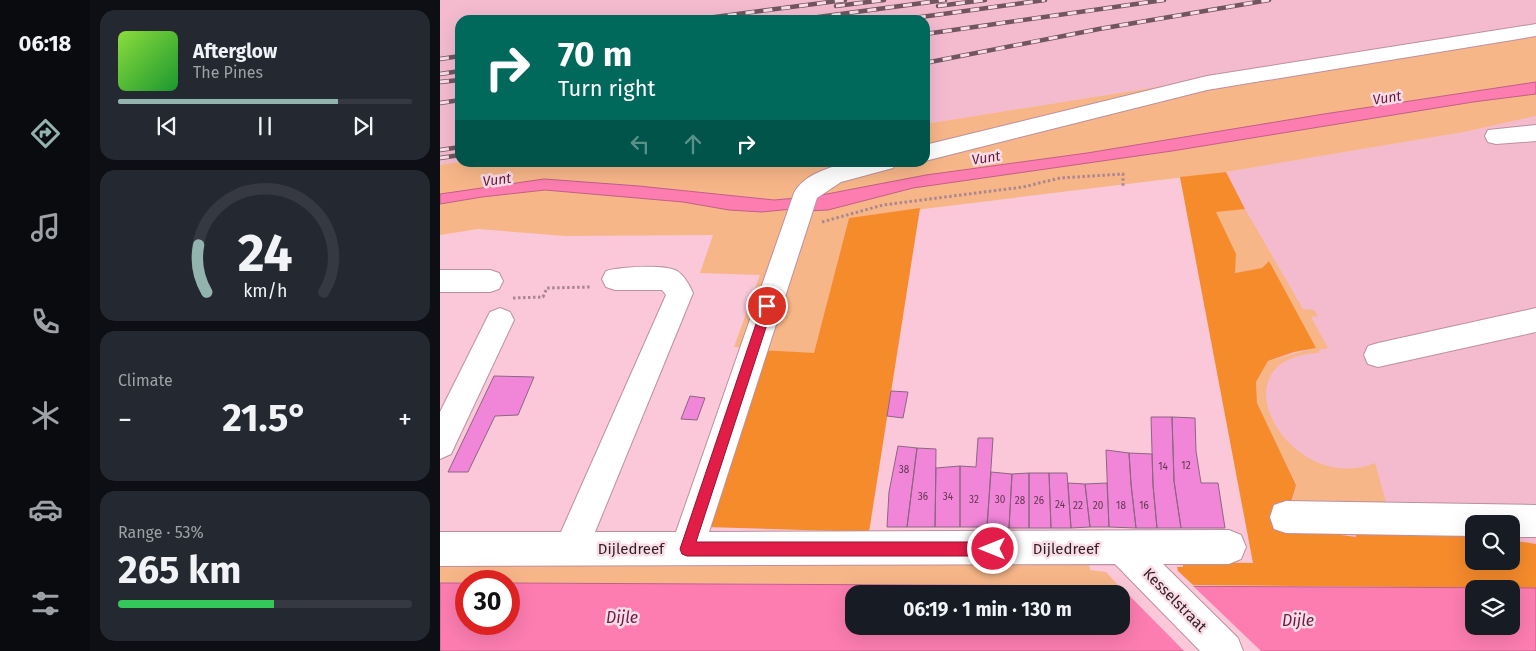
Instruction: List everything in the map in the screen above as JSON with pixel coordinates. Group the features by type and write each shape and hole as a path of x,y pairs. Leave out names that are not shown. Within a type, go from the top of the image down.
{"street":[{"path":"930,152 1202,84 1536,30"},
{"path":"1174,75 1202,84"},
{"path":"1496,136 1536,133"},
{"path":"687,549 799,212 816,182 833,175 865,167"},
{"path":"571,549 680,292 669,279 615,279"},
{"path":"440,281 490,281"},
{"path":"440,444 506,309"},
{"path":"1378,355 1536,320"},
{"path":"1286,517 1536,521"},
{"name":"Dijledreef","path":"440,549 1138,549 1229,547"},
{"name":"Kesselstraat","path":"1138,549 1225,651"}],"path":[{"path":"799,212 883,205 1024,186 1060,178 1123,174 1123,188"},
{"path":"506,309 543,297 547,288 595,286 615,279"}],"shaded area":[{"path":"440,0 1536,0 1536,35 1220,87 1175,84 930,123 930,15 455,15 455,163 440,165"},
{"path":"1536,35 1536,116 1464,132 1226,172 849,218 814,354 734,347 760,275 700,273 713,235 565,236 478,229 440,235 440,165 455,163 455,167 930,167 930,123 1175,84 1220,87"},
{"path":"1536,116 1536,651 1303,651 1180,177 1226,172 1464,132"},
{"path":"1226,172 1245,209 1216,212 1236,254 1235,273 1262,268 1269,261 1316,348 1294,352 1268,361 1256,382 1257,403 1296,485 1290,506 1336,522 1341,535 1356,537 1355,522 1465,535 1465,570 1520,570 1520,541 1536,544 1536,588 1520,588 1520,580 1465,580 1465,587 1193,585 1178,571 1177,567 1183,567 1183,562 1253,563 1180,177"},
{"path":"920,208 869,532 706,527 762,350 814,353 849,218"},
{"path":"1245,209 1303,309 1314,310 1318,316 1311,317 1328,348 1319,350 1319,353 1287,361 1270,377 1266,399 1274,423 1291,445 1315,461 1344,469 1375,463 1388,509 1291,509 1296,484 1257,403 1256,382 1268,361 1315,348 1269,261 1262,268 1235,273 1216,211"},
{"path":"440,561 1089,564 1090,570 1106,572 1118,585 520,583 520,570 455,570 455,583 440,583"}],"water":[{"path":"1536,82 1536,94 1473,102 1172,151 913,188 828,210 807,211 811,197 926,175 1087,153 1324,114"},
{"path":"544,179 639,186 774,200 797,198 792,209 762,212 729,210 683,202 545,190 440,204 440,194"},
{"name":"Dijle","path":"440,583 455,583 455,635 520,635 520,583 920,585 845,585 845,635 1130,635 1130,586 1465,588 1465,635 1520,635 1520,588 1536,588 1536,651 440,651"}],"pier":[{"path":"1116,582 1190,583 1261,651 1184,651 1130,596 1130,585 1119,585"}],"building":[{"path":"494,376 534,377 518,415 495,416 468,472 448,472"},
{"path":"891,391 908,392 903,418 887,416"},
{"path":"690,396 705,398 697,420 681,419"},
{"path":"1151,417 1172,417 1174,481 1181,528 1157,528 1153,485"},
{"path":"1172,417 1195,418 1196,451 1201,483 1218,483 1225,528 1181,528 1174,481"},
{"path":"978,438 993,438 987,527 960,527 960,466 976,467"},
{"path":"898,446 917,448 907,527 887,527 889,492"},
{"path":"917,448 936,449 935,527 907,527"},
{"path":"1106,450 1129,453 1136,528 1109,527"},
{"path":"1129,453 1152,454 1157,528 1136,528"},
{"path":"960,466 960,527 935,527 936,468"},
{"path":"991,472 1012,474 1009,528 987,527"},
{"path":"1029,473 1049,473 1051,528 1029,528"},
{"path":"1029,473 1029,528 1009,528 1012,474"},
{"path":"1049,473 1067,473 1071,528 1051,528"},
{"path":"1068,483 1085,484 1090,527 1071,528"},
{"path":"1107,483 1109,527 1090,527 1085,484"}],"railway":[{"path":"730,15 845,0"},
{"path":"836,6 884,0"},
{"path":"833,15 945,0"},
{"path":"938,6 985,0"},
{"path":"930,16 1045,0"},
{"path":"930,33 1164,0"},
{"path":"930,62 1099,29 1269,0"},
{"path":"440,59 455,57"},
{"path":"440,74 455,72"},
{"path":"440,82 455,80"},
{"path":"440,103 455,101"},
{"path":"440,150 455,148"},
{"path":"440,158 455,156"}],"route":[{"path":"767,306 687,549 993,549"}],"water label":[{"name":"Vunt","path":"1387,98"},
{"name":"Vunt","path":"986,158"},
{"name":"Vunt","path":"497,180"}]}
